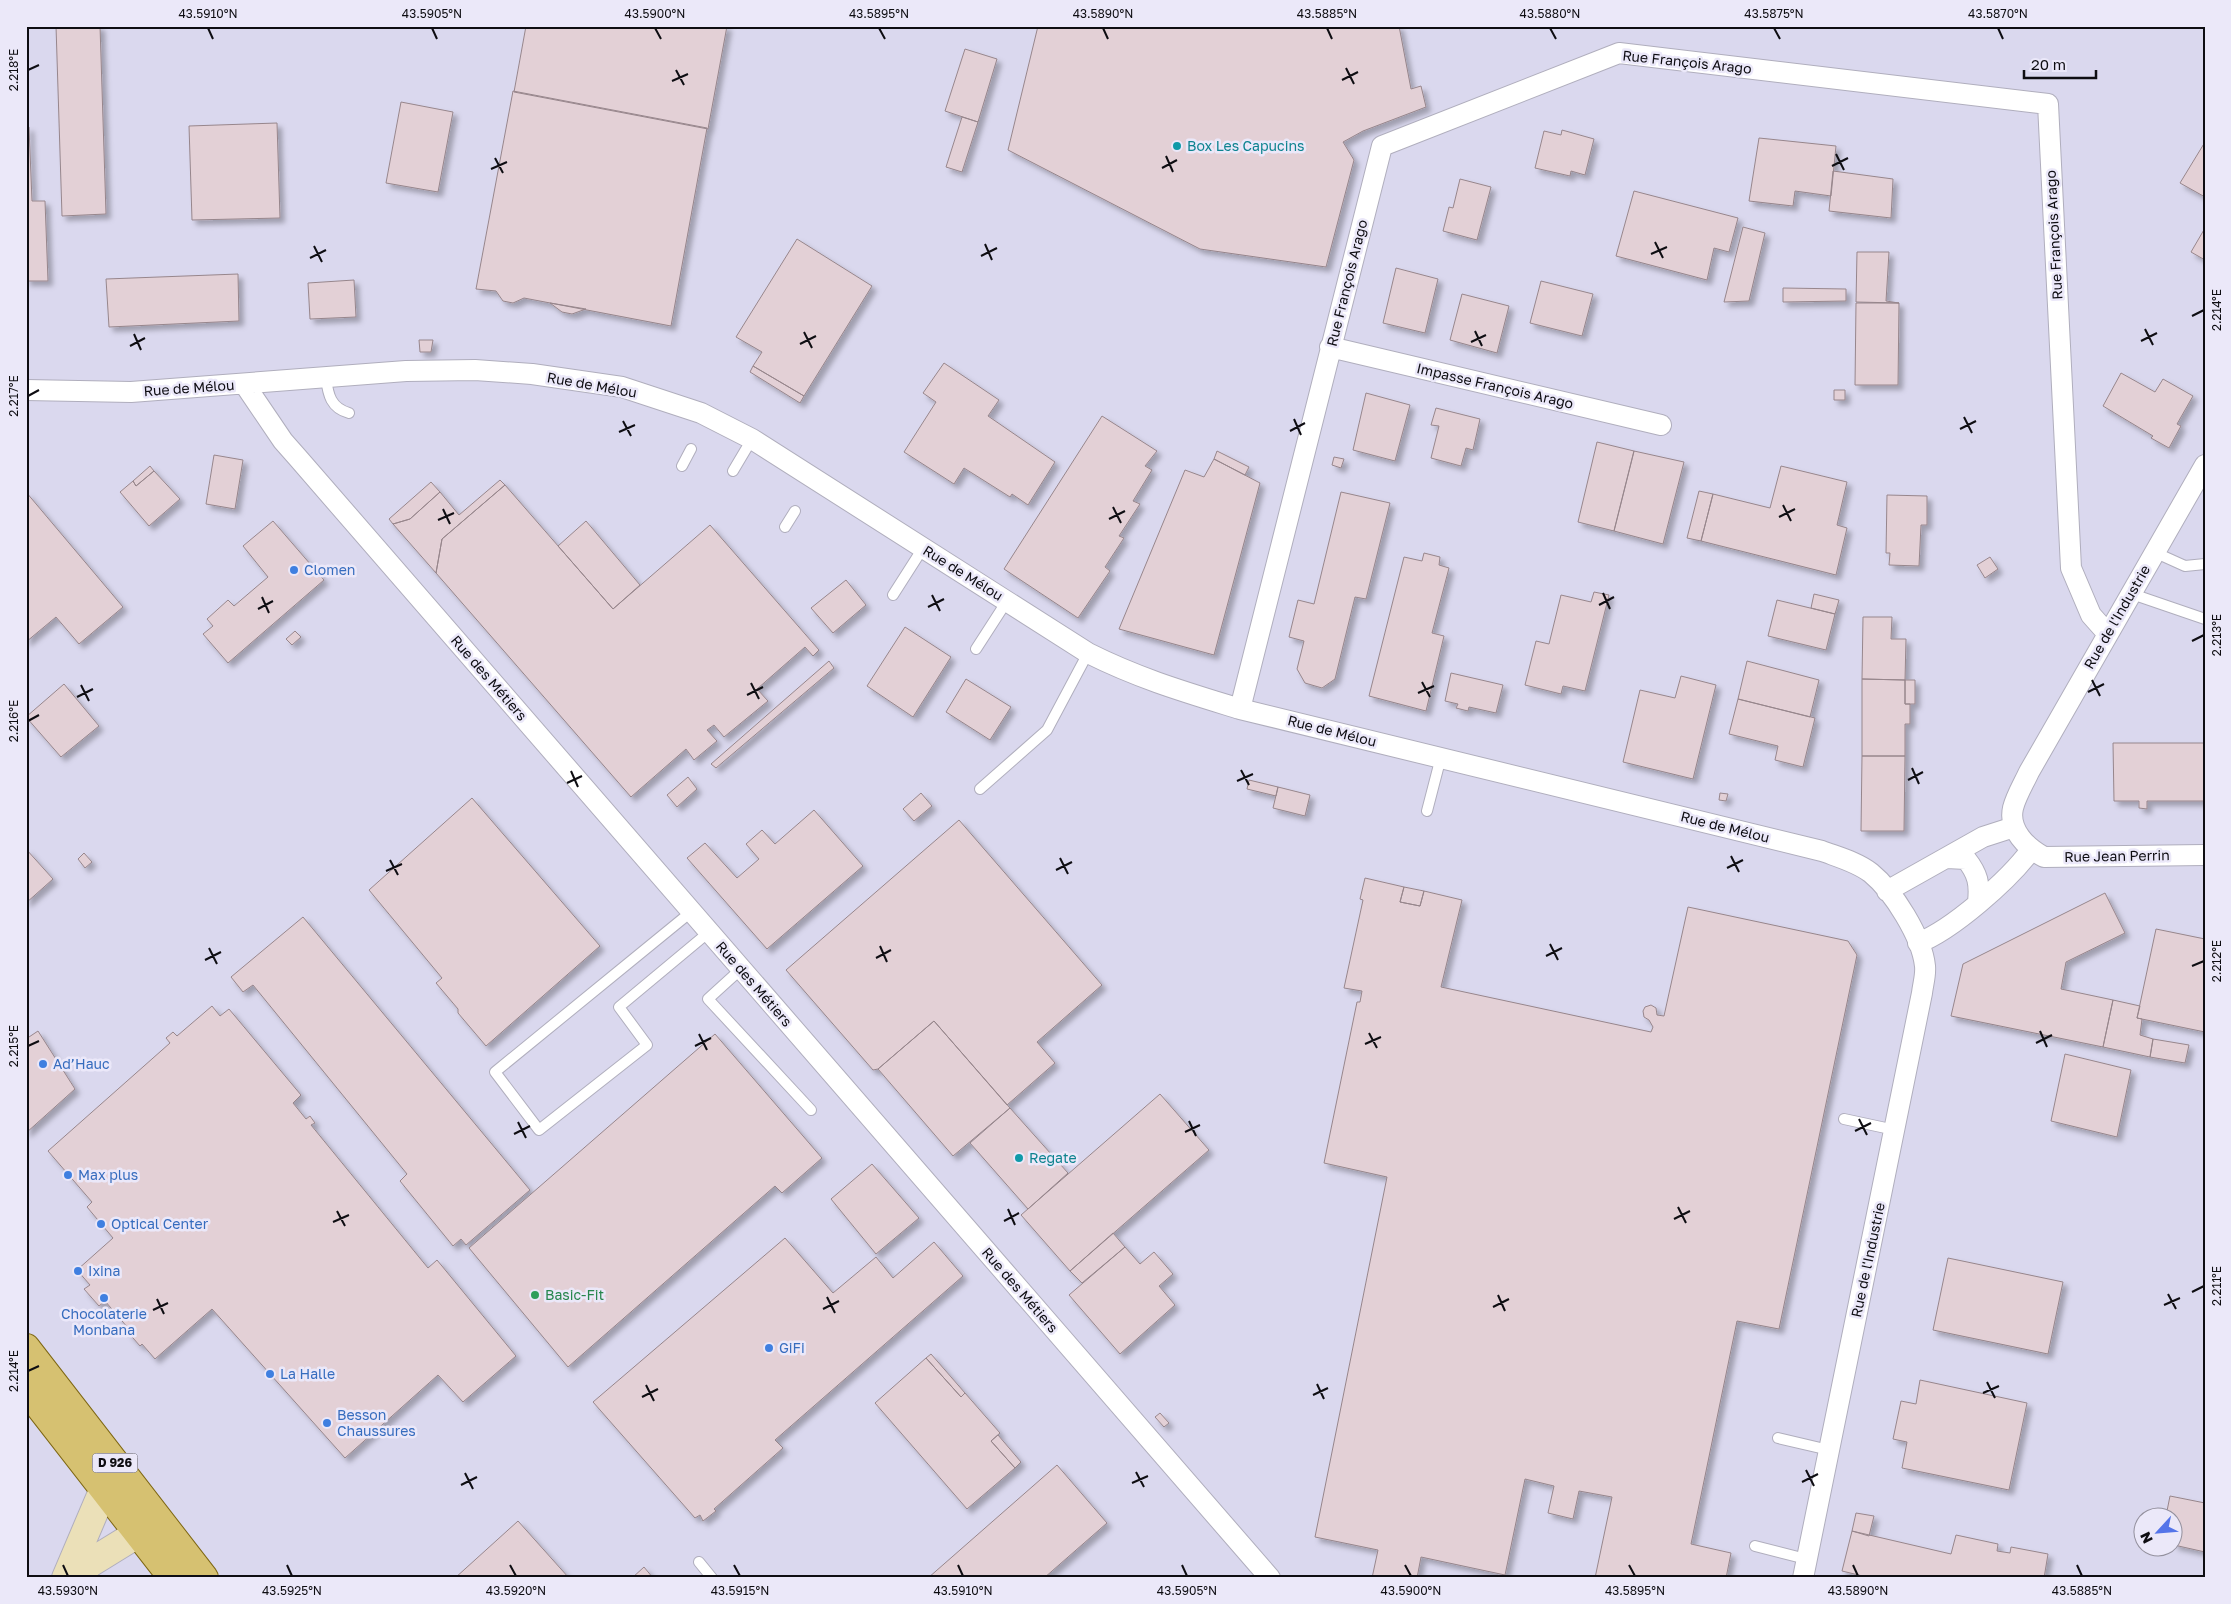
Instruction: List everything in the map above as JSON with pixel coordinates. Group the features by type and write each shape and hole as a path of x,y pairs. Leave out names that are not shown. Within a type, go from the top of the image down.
{"main road":[{"name":"D 926","path":"26,1348 204,1578"},
{"name":"D 926","path":"26,1389 65,1438 103,1491 173,1578"},
{"path":"66,1578 103,1491"},
{"path":"74,1578 90,1563 137,1534"}],"street":[{"name":"Rue François Arago","path":"1240,708 1382,146 1619,53 2048,104 2071,568 2091,614 2107,632"},
{"name":"Impasse François Arago","path":"1330,347 1661,425"},
{"name":"Rue de Mélou","path":"26,390 124,392 406,371 475,370 532,374 622,387 701,413 752,439 1088,653 1125,672 1163,686 1240,708 1822,851 1847,860 1870,873 1888,891"},
{"name":"Rue des Métiers","path":"246,384 288,446 1270,1578"},
{"name":"Rue de l'Industrie","path":"2014,827 2012,809 2029,772 2107,632 2132,594 2154,552 2205,465"},
{"path":"1888,891 1983,837 2014,827 2031,850 2008,878 1934,937 1918,943"},
{"name":"Rue Jean Perrin","path":"2031,850 2044,857 2205,855"},
{"path":"1947,858 1966,860 1975,870 1980,884 1978,902"},
{"name":"Rue de l'Industrie","path":"1804,1568 1922,993 1925,966 1918,943 1906,918 1888,891"}],"lane":[{"path":"326,378 328,394 335,407 349,413"},
{"path":"733,471 752,439"},
{"path":"682,466 690,449"},
{"path":"785,527 795,511"},
{"path":"894,596 923,548"},
{"path":"2154,552 2185,566 2205,564"},
{"path":"2132,594 2205,619"},
{"path":"976,648 1007,601"},
{"path":"980,789 1047,730 1088,653"},
{"path":"1427,812 1441,757"},
{"path":"691,912 495,1072 539,1130 647,1045 619,1008 710,932"},
{"path":"741,969 708,999 811,1110"},
{"path":"1844,1119 1895,1130"},
{"path":"1778,1438 1829,1450"},
{"path":"1755,1546 1804,1568"},
{"path":"699,1562 712,1578"}],"shaded area":[{"path":"26,26 2205,26 2205,1578 26,1578"}],"building":[{"path":"56,26 100,26 106,214 62,216"},
{"path":"526,26 727,26 708,129 514,92"},
{"name":"Box Les Capucins","path":"1038,26 1399,26 1411,89 1421,86 1426,107 1363,131 1343,142 1354,160 1326,267 1200,249 1008,150"},
{"path":"965,49 997,59 978,122 945,111"},
{"path":"513,91 707,128 671,326 524,298 513,303 503,301 496,291 476,289"},
{"path":"401,102 453,112 438,192 386,183"},
{"path":"962,117 978,122 962,172 946,167"},
{"path":"277,123 280,218 192,220 189,126"},
{"path":"26,127 29,127 32,201 45,201 48,281 26,281"},
{"path":"1562,130 1594,139 1585,175 1571,171 1570,176 1535,168 1544,131 1561,135"},
{"path":"1759,138 1836,146 1831,196 1795,191 1793,206 1749,201"},
{"path":"2205,142 2205,197 2180,183"},
{"path":"1833,171 1893,179 1891,218 1829,211"},
{"path":"1460,179 1491,187 1477,240 1443,231 1449,207 1453,208"},
{"path":"1634,191 1738,218 1729,252 1714,248 1707,280 1616,256"},
{"path":"1743,227 1765,233 1749,301 1724,302"},
{"path":"2205,228 2205,260 2191,252"},
{"path":"797,239 872,286 804,396 753,366 762,352 736,337"},
{"path":"1857,252 1889,252 1886,301 1899,303 1856,302"},
{"path":"1396,268 1438,279 1425,333 1383,323"},
{"path":"238,274 239,321 109,327 106,279"},
{"path":"354,280 356,317 310,319 308,283"},
{"path":"1541,281 1593,294 1582,336 1530,323"},
{"path":"1783,288 1846,289 1846,301 1783,302"},
{"path":"1462,294 1509,306 1497,353 1450,340"},
{"path":"550,303 586,309 572,314 562,312"},
{"path":"1856,303 1899,303 1898,385 1855,385"},
{"path":"419,340 433,340 431,352 420,352"},
{"path":"944,363 999,400 988,416 1055,462 1028,505 1012,494 1010,497 964,468 954,484 904,452 936,402 923,393"},
{"path":"753,366 804,396 800,403 750,372"},
{"path":"2121,373 2155,392 2163,379 2193,396 2177,424 2181,426 2169,448 2151,438 2153,436 2103,406"},
{"path":"1834,390 1845,390 1845,400 1834,400"},
{"path":"1366,393 1410,405 1395,461 1353,450"},
{"path":"1436,408 1480,419 1473,450 1466,448 1461,466 1431,458 1439,426 1431,425"},
{"path":"1102,416 1157,451 1145,466 1152,470 1133,501 1140,504 1119,536 1124,538 1105,567 1110,571 1078,618 1004,569"},
{"path":"1597,442 1634,451 1614,531 1578,522"},
{"path":"1217,451 1249,467 1245,475 1214,459"},
{"path":"1634,451 1684,462 1663,544 1614,531"},
{"path":"214,455 243,460 235,509 206,504"},
{"path":"1334,457 1344,459 1341,468 1332,465"},
{"path":"1214,459 1260,483 1214,655 1119,629 1185,470 1204,477"},
{"path":"150,466 154,471 136,486 133,481"},
{"path":"1781,466 1847,482 1837,525 1847,528 1836,575 1701,541 1713,494 1770,508"},
{"path":"154,471 180,499 149,526 120,492 133,481 136,486"},
{"path":"500,480 505,485 442,539 436,573 393,524 410,519 440,492 459,515"},
{"path":"431,482 440,492 410,519 393,524 389,519"},
{"path":"505,485 613,609 710,525 819,650 813,656 805,647 757,689 768,701 724,737 714,725 707,730 717,741 694,760 686,749 631,797 436,573 442,539"},
{"path":"1699,491 1713,494 1701,541 1687,538"},
{"path":"26,492 123,607 79,644 56,617 26,642"},
{"path":"1341,492 1390,503 1366,599 1355,597 1335,679 1322,688 1305,683 1297,669 1304,641 1289,637 1298,600 1314,604"},
{"path":"1887,495 1927,496 1927,525 1921,525 1919,566 1889,565 1890,553 1886,553"},
{"path":"273,521 324,580 228,663 203,634 213,626 207,619 228,600 234,606 268,577 243,546"},
{"path":"586,521 640,585 613,609 558,546"},
{"path":"1424,553 1440,557 1439,565 1449,568 1432,633 1444,636 1426,711 1369,696 1404,557 1422,561"},
{"path":"1990,557 1998,569 1985,578 1977,565"},
{"path":"846,580 866,605 833,633 811,608"},
{"path":"1594,592 1609,595 1585,691 1563,686 1561,694 1525,685 1536,641 1549,644 1561,595 1591,602"},
{"path":"1814,594 1839,600 1835,614 1811,608"},
{"path":"1777,600 1835,614 1826,650 1768,636"},
{"path":"1863,617 1892,617 1891,639 1906,639 1905,680 1862,679"},
{"path":"905,627 951,657 913,717 867,686"},
{"path":"295,631 301,637 292,645 286,639"},
{"path":"829,661 834,668 716,768 711,764"},
{"path":"1747,661 1819,680 1810,717 1738,699"},
{"path":"1451,673 1503,685 1496,713 1469,707 1468,711 1456,708 1458,704 1445,701"},
{"path":"1681,676 1716,685 1693,779 1623,762 1640,690 1675,698"},
{"path":"966,679 1011,707 990,740 946,712"},
{"path":"1862,679 1905,680 1905,704 1910,704 1910,724 1905,724 1905,756 1862,756"},
{"path":"1905,680 1915,680 1915,704 1905,704"},
{"path":"64,684 99,726 61,757 26,717"},
{"path":"1738,699 1815,718 1803,767 1775,760 1778,746 1729,734"},
{"path":"2113,743 2205,743 2205,801 2147,801 2147,809 2139,808 2139,801 2114,801"},
{"path":"1862,756 1905,756 1904,831 1861,831"},
{"path":"688,777 697,789 677,807 667,795"},
{"path":"1249,780 1278,787 1276,796 1247,789"},
{"path":"1278,787 1310,795 1305,816 1273,808"},
{"path":"921,793 932,806 914,821 903,809"},
{"path":"1720,793 1728,794 1726,801 1719,800"},
{"path":"472,798 600,946 486,1046 436,983 442,978 369,890"},
{"path":"814,810 863,866 767,949 687,858 705,843 737,878 759,859 746,844 762,830 775,844"},
{"path":"959,820 1102,985 1037,1042 1055,1063 1007,1105 934,1021 878,1069 873,1070 786,970"},
{"path":"26,849 53,879 26,903"},
{"path":"84,853 92,862 85,868 78,859"},
{"path":"1365,878 1404,887 1400,902 1420,906 1424,891 1462,900 1441,987 1651,1032 1653,1027 1649,1020 1644,1017 1643,1011 1645,1007 1651,1005 1656,1008 1657,1015 1664,1016 1688,907 1848,941 1857,955 1779,1329 1737,1321 1691,1544 1731,1553 1726,1578 1595,1578 1612,1497 1579,1491 1573,1519 1548,1513 1554,1486 1525,1479 1505,1575 1421,1557 1417,1578 1372,1578 1378,1550 1315,1537 1387,1177 1324,1163 1357,1002 1360,1002 1362,991 1344,988 1363,900 1360,899"},
{"path":"1404,887 1424,891 1420,906 1400,902"},
{"path":"2105,893 2125,933 2066,962 2061,989 2113,1000 2103,1047 1951,1016 1963,964"},
{"path":"303,917 530,1190 466,1245 461,1239 453,1246 400,1181 407,1174 253,985 243,992 231,977"},
{"path":"2156,929 2205,939 2205,1032 2137,1018"},
{"path":"2113,1000 2140,1006 2137,1018 2142,1019 2140,1035 2153,1039 2150,1057 2103,1047"},
{"path":"212,1006 220,1016 229,1009 301,1095 293,1103 306,1119 310,1116 315,1123 311,1125 428,1268 437,1260 516,1356 463,1402 438,1375 345,1458 212,1309 155,1359 126,1330 128,1328 105,1301 99,1306 84,1289 90,1285 77,1270 113,1238 87,1207 92,1202 48,1151 170,1043 166,1038 173,1032 177,1036"},
{"path":"934,1021 1010,1108 953,1156 878,1069"},
{"name":"Ad’Hauc","path":"38,1031 75,1089 26,1133 26,1039"},
{"path":"715,1034 822,1158 782,1193 775,1186 568,1367 469,1248"},
{"path":"2153,1039 2189,1045 2185,1063 2150,1057"},
{"path":"2065,1054 2131,1070 2117,1137 2051,1121"},
{"path":"1160,1094 1209,1150 1070,1271 1021,1215"},
{"name":"Regate","path":"1010,1108 1068,1173 1028,1209 970,1143"},
{"path":"872,1164 919,1218 876,1254 831,1199"},
{"path":"1113,1233 1125,1247 1082,1283 1070,1271"},
{"name":"GiFi","path":"785,1238 833,1293 876,1257 893,1278 934,1242 963,1276 775,1440 783,1448 703,1521 700,1515 695,1518 593,1402"},
{"path":"1125,1247 1140,1264 1154,1252 1173,1274 1159,1286 1175,1305 1120,1354 1069,1295"},
{"path":"1948,1258 2063,1282 2048,1354 1933,1330"},
{"path":"931,1354 965,1393 961,1397 926,1358"},
{"path":"926,1358 961,1397 965,1393 1000,1433 991,1441 1015,1468 967,1509 875,1403"},
{"path":"1920,1380 2027,1403 2009,1490 1902,1468 1907,1442 1893,1439 1901,1401 1916,1404"},
{"path":"1160,1413 1169,1423 1164,1427 1155,1417"},
{"path":"998,1435 1021,1462 1015,1468 991,1441"},
{"path":"1057,1465 1107,1523 1044,1578 928,1578"},
{"path":"2170,1496 2205,1503 2205,1552 2184,1547 2184,1506 2168,1506"},
{"path":"1856,1513 1874,1516 1869,1536 1852,1531"},
{"path":"518,1521 569,1578 455,1578"},
{"path":"1852,1531 1951,1554 1956,1535 1998,1544 1997,1551 2010,1553 2011,1547 2048,1554 2044,1578 1871,1578 1842,1571"},
{"path":"644,1567 653,1578 632,1578"}],"place":[{"name":"Box Les Capucins","path":"1177,146"},
{"name":"Clomen","path":"294,570"},
{"name":"Ad’Hauc","path":"43,1064"},
{"name":"Regate","path":"1019,1158"},
{"name":"Max plus","path":"68,1175"},
{"name":"Optical Center","path":"101,1224"},
{"name":"Ixina","path":"78,1271"},
{"name":"Basic-Fit","path":"535,1295"},
{"name":"Chocolaterie Monbana","path":"104,1298"},
{"name":"GiFi","path":"769,1348"},
{"name":"La Halle","path":"270,1374"},
{"name":"Besson Chaussures","path":"327,1423"}]}
